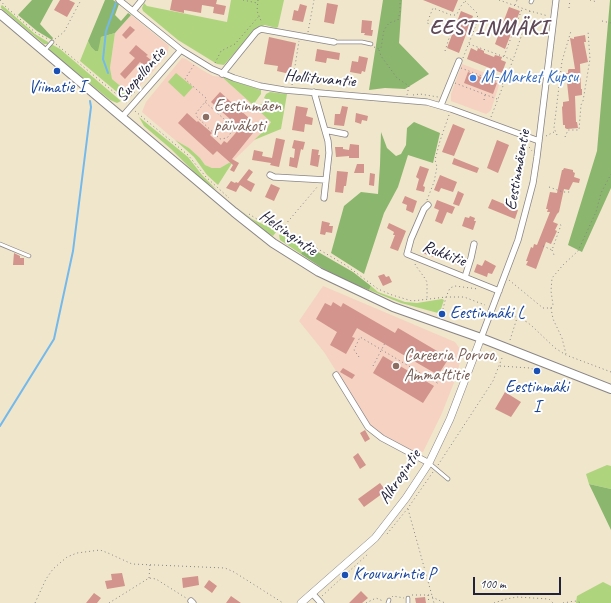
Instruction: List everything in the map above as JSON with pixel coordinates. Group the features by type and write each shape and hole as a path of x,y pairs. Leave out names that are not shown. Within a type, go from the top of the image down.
{"main road":[{"name":"Helsingintie","path":"0,14 234,212 285,251 319,272 393,307 481,338 611,389"}],"street":[{"name":"Hollituvantie","path":"119,0 181,50 197,61 222,74 266,87 284,90 427,102 441,105 538,141"},
{"path":"133,11 142,0"},
{"name":"Eestinmäentie","path":"481,338 518,240 527,208 537,157 556,0"},
{"path":"222,74 256,32 261,29 334,42"},
{"name":"Suopellontie","path":"122,117 181,50"},
{"path":"441,105 459,61"},
{"path":"314,92 325,130 329,153 323,180 324,198"},
{"path":"325,130 345,134"},
{"path":"270,175 274,177 323,180"},
{"name":"Rukkitie","path":"428,205 424,209 416,226 407,254 499,291"},
{"path":"465,277 474,244"},
{"name":"Alkrogintie","path":"301,603 375,538 406,498 429,463 450,419 481,338"},
{"path":"336,375 368,427 382,438 429,463"},
{"path":"312,593 321,603"}],"lane":[{"path":"44,51 52,42"},
{"path":"334,42 362,42 371,44"},
{"path":"0,244 29,256"},
{"path":"429,463 448,479"},
{"path":"408,598 408,603"}],"path":[{"path":"0,0 36,33 52,42 188,155 206,177 233,201"},
{"path":"52,42 64,32 81,0"},
{"path":"243,0 258,3"},
{"path":"258,0 259,16 264,30"},
{"path":"307,37 314,0"},
{"path":"379,49 381,48 386,26 389,23 398,20 400,0"},
{"path":"445,51 451,32 427,23 433,8 454,15 458,14 465,0 474,10 478,20 462,61 459,61"},
{"path":"499,0 522,9 553,17"},
{"path":"515,5 517,0"},
{"path":"569,8 570,0"},
{"path":"590,0 598,2"},
{"path":"504,56 522,9"},
{"path":"491,117 530,11"},
{"path":"214,66 222,51 235,44 259,16"},
{"path":"602,21 611,24"},
{"path":"557,135 554,128 562,61 571,31"},
{"path":"565,137 568,130 579,130 581,105 590,59 588,31"},
{"path":"292,86 300,35"},
{"path":"371,44 379,49 381,56 397,78 409,86 407,95"},
{"path":"469,44 513,60"},
{"path":"195,64 185,79 207,99 196,113 197,117 220,139 227,138 233,130 233,127 205,102"},
{"path":"460,68 504,84"},
{"path":"454,82 498,99"},
{"path":"484,100 486,95"},
{"path":"428,205 427,198 437,167 435,160 450,113"},
{"path":"546,136 554,132"},
{"path":"527,137 527,144 531,149 532,154"},
{"path":"566,355 562,338 553,319 551,308 553,305 551,291 552,278 563,265 578,252 596,212 601,193 611,174"},
{"path":"285,225 323,180"},
{"path":"549,187 563,192 572,192"},
{"path":"245,212 260,221 313,246 346,266 378,289 407,301 446,297 464,297 486,305"},
{"path":"554,255 552,250 561,225 558,223"},
{"path":"543,246 552,250"},
{"path":"415,258 416,266 427,282 427,299"},
{"path":"509,280 543,308 551,308"},
{"path":"438,323 450,288 455,286 478,289"},
{"path":"500,310 533,327 555,348 566,355 611,372"},
{"path":"510,340 517,318"},
{"path":"359,358 354,350 360,337 439,384"},
{"path":"373,366 385,343"},
{"path":"499,366 530,368 537,371"},
{"path":"408,508 434,603"},
{"path":"35,603 46,579 53,569 67,557 77,553 100,550 108,552 132,564 225,568 234,572 283,603"},
{"path":"149,578 150,565"},
{"path":"109,603 149,578 156,579 192,602"},
{"path":"428,595 429,603"},
{"path":"432,597 436,597 445,603"},
{"path":"494,603 517,597 549,600 553,603"},
{"path":"366,603 376,598 388,602"},
{"path":"563,603 574,601 582,603"}],"shaded area":[{"path":"131,15 169,46 167,55 133,93 130,94 112,79 110,68 115,33"},
{"name":"Eestinmäen päiväkoti","path":"182,58 213,76 222,77 271,121 267,128 234,160 220,168 212,168 205,165 189,148 175,140 142,112 146,102"},
{"path":"462,64 501,79 491,110 486,114 451,101 451,94"},
{"name":"Careeria Porvoo, Ammattitie","path":"323,286 455,342 460,349 461,357 457,375 442,413 423,452 414,453 383,436 371,426 324,352 299,321"}],"green space":[{"path":"32,0 53,0 40,24 53,38 52,40 37,31 18,15"},
{"path":"105,0 113,0 119,4 115,15 121,21 128,13 131,15 115,33 101,37 98,51 95,51 88,41"},
{"path":"231,0 284,0 278,27 276,28 265,25 257,28 224,65 217,64 178,40 143,11 142,8 144,3 147,6 227,22"},
{"path":"383,0 402,0 399,43 429,74 405,89 385,88 369,90"},
{"path":"610,0 611,188 582,252 568,245 597,151"},
{"path":"2,5 35,34 48,42 48,44 44,44 22,26 1,8"},
{"path":"115,33 110,68 112,79 130,94 124,98 80,61 88,41 95,51 101,37"},
{"path":"51,45 60,49 121,101 117,103 110,100 49,50"},
{"path":"176,73 193,87 184,97 168,82"},
{"path":"222,77 261,90 261,94 253,105"},
{"path":"270,92 287,94 281,129 254,140 267,128 271,122 257,109 266,99 264,98 266,94"},
{"path":"139,117 188,157 202,175 217,190 201,179 171,149 144,126"},
{"path":"414,122 440,133 433,163 408,155 398,187 384,213 364,274 331,253 344,206 361,192 378,194 381,132 387,148 396,156 401,154 406,145 407,128"},
{"path":"175,140 189,148 205,165 212,168 220,168 234,160 218,185 207,175 194,157"},
{"path":"239,209 252,219 277,231 273,236 269,234"},
{"path":"281,233 306,245 301,254 280,240 279,235"},
{"path":"306,245 353,272 371,286 369,290 349,282 322,268 301,254"},
{"path":"371,286 378,292 405,302 417,303 442,299 444,300 440,312 438,313 401,303 369,290"},
{"path":"607,465 611,466 611,489 589,484 586,474"},
{"path":"589,484 611,489 611,530"},
{"path":"603,582 611,586 611,603 576,603 577,596"}],"building":[{"path":"60,0 69,0 75,3 67,17 54,10"},
{"path":"172,0 217,0 216,4 226,6 224,15 213,13 214,7 202,5 201,13 184,10 184,13 170,10"},
{"path":"423,0 458,0 453,12"},
{"path":"327,3 338,5 334,24 324,22"},
{"path":"300,4 307,6 303,22 292,20 294,10 298,11"},
{"path":"509,7 520,11 505,49 495,44"},
{"path":"461,11 473,16 459,53 447,48"},
{"path":"362,20 372,21 372,36 361,33"},
{"path":"130,26 135,30 126,39 122,35"},
{"path":"585,35 586,42 584,42 588,62 580,64 582,95 575,96 576,122 578,128 567,129 565,128 565,125 563,125 562,107 563,102 569,101 566,73 568,73 569,69 575,69 570,38 574,39 574,37"},
{"path":"269,37 296,43 290,74 277,71 278,66 264,64"},
{"path":"136,45 148,55 146,56 151,60 145,67 140,62 125,79 120,74 135,58 129,53"},
{"path":"471,48 477,51 478,48 484,51 484,53 494,57 495,55 502,57 501,60 506,62 502,73 467,59"},
{"path":"317,49 340,53 339,60 327,58 326,63 315,61"},
{"path":"359,56 368,58 365,72 362,71 361,74 350,72 352,61 358,62"},
{"path":"468,72 497,83 493,94 464,83"},
{"path":"220,92 250,119 248,120 257,128 232,159 239,163 234,172 230,170 233,165 217,151 213,155 178,123 187,113 212,133 210,135 221,145 224,141 227,143 240,128 211,102"},
{"path":"296,106 308,108 306,116 313,118 312,125 305,124 304,132 292,130"},
{"path":"342,106 348,107 344,126 334,125 335,114 340,114"},
{"path":"356,113 368,116 367,121 362,120 361,124 355,122"},
{"path":"453,124 465,129 454,156 442,152"},
{"path":"276,138 285,140 279,167 270,165 271,163 252,160 254,150 263,152 262,156 272,158"},
{"path":"294,140 305,142 303,150 301,149 297,168 289,166 290,157 294,158 295,149 292,148"},
{"path":"497,140 509,145 498,173 487,168"},
{"path":"350,144 359,145 359,158 349,158 349,156 336,157 335,147 343,147 343,149 349,150"},
{"path":"312,149 319,150 318,155 320,155 318,167 310,165"},
{"path":"454,158 479,168 477,173 452,164"},
{"path":"357,164 364,164 364,173 354,173"},
{"path":"420,166 429,169 423,186 425,187 424,192 416,190 419,179 416,177"},
{"path":"564,168 573,170 575,173 574,177 580,179 579,183 573,182 569,190 564,189 559,212 553,222 558,224 555,230 557,231 551,244 546,242 536,269 526,265 528,261 526,261 531,247 533,248 534,244 537,245 550,212 547,212 548,209 546,209 550,192 557,193 562,170"},
{"path":"249,169 253,172 247,180 255,184 251,192 240,185 236,192 226,188 231,181 238,183"},
{"path":"337,171 348,172 346,186 344,186 343,193 335,192"},
{"path":"370,173 375,174 374,186 369,185"},
{"path":"440,175 457,182 453,192 441,188 439,192 434,190"},
{"path":"271,184 280,188 274,201 265,197"},
{"path":"458,191 464,194 459,206 453,204"},
{"path":"405,196 417,201 413,213 406,210 407,205 402,203"},
{"path":"492,199 518,210 515,219 488,208"},
{"path":"437,200 455,207 452,214 447,212 442,224 435,221 439,210 434,208"},
{"path":"470,216 475,218 474,221 476,221 473,230 462,226 465,217 469,218"},
{"path":"322,221 330,223 329,226 333,226 332,233 326,232 325,235 320,234"},
{"path":"389,223 406,231 398,251 390,248 395,235 393,235 394,232 387,228"},
{"path":"426,244 442,250 440,255 435,253 434,257 422,253"},
{"path":"14,253 20,256 20,258 24,258 24,265 13,265"},
{"path":"450,253 463,258 460,264 457,263 457,265 447,259"},
{"path":"485,260 496,266 492,274 488,273 487,277 474,272 477,264 482,266"},
{"path":"384,274 386,277 389,276 392,282 383,286 378,276"},
{"path":"333,302 341,307 343,303 395,333 398,328 449,358 438,375 357,328 352,337 355,338 346,354 330,345 337,332 316,319 325,303 331,306"},
{"path":"383,356 434,386 423,403 373,373"},
{"path":"343,368 355,375 352,379 340,372"},
{"path":"505,392 521,402 511,417 495,409"},
{"path":"365,430 370,439 365,442 360,433"},
{"path":"358,453 366,465 360,469 353,457"},
{"path":"380,483 386,491 364,507 358,499"},
{"path":"122,573 125,586 107,589 105,581 112,580 111,574"},
{"path":"198,576 199,585 183,588 182,578"},
{"path":"209,580 217,586 212,593 204,587"},
{"path":"361,591 368,598 362,603 349,603"},
{"path":"94,593 101,598 97,603 86,603"},
{"path":"231,596 241,603 226,603"},
{"path":"425,597 426,603 416,603 415,598"}],"waterway":[{"path":"108,73 103,59 106,31 116,3"},
{"path":"0,426 54,339 73,251 91,107 90,101"}],"place":[{"name":"Viimatie I","path":"57,71"},
{"name":"M-Market Kupsu","path":"473,78"},
{"name":"Eestinmäen päiväkoti","path":"206,117"},
{"name":"Eestinmäki L","path":"442,314"},
{"name":"Careeria Porvoo, Ammattitie","path":"396,366"},
{"name":"Eestinmäki I","path":"537,371"},
{"name":"Krouvarintie P","path":"345,575"}],"district":[{"name":"EESTINMÄKI","path":"489,28"}]}
